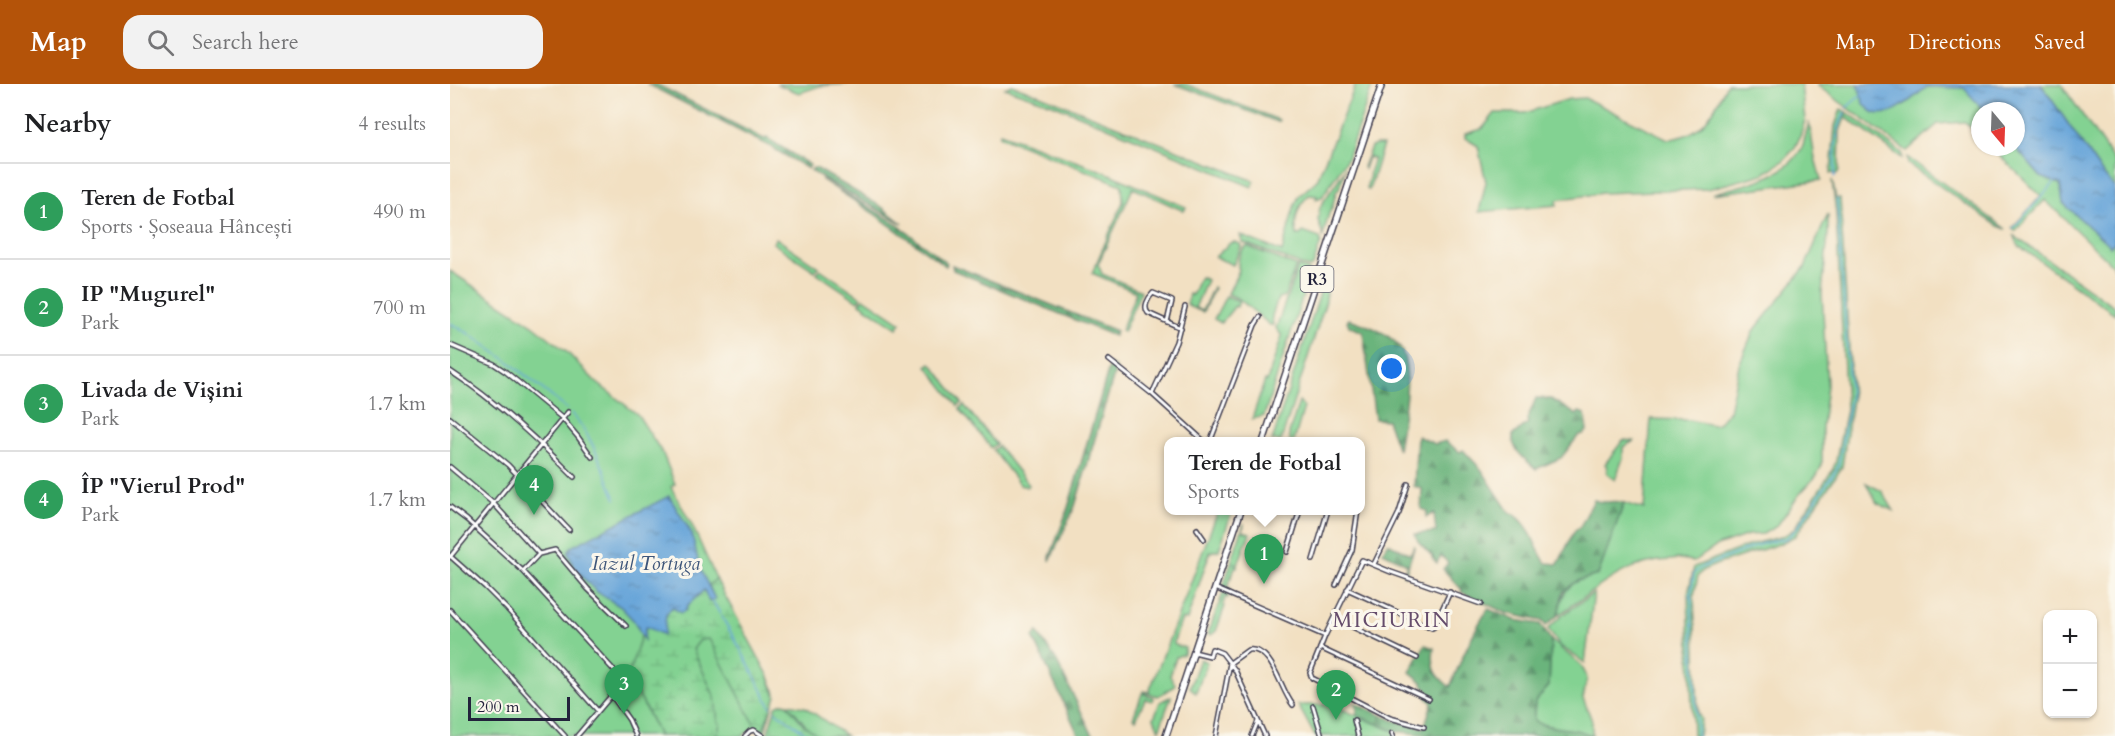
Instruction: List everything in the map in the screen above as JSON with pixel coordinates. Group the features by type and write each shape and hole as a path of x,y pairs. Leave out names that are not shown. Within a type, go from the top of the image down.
{"highway":[{"name":"R3","path":"1264,437 1382,84"},
{"path":"1166,736 1239,515"}],"street":[{"path":"1167,322 1172,301 1153,293 1145,309 1148,313 1167,322 1181,328"},
{"path":"1152,394 1181,328 1185,308"},
{"path":"1212,437 1255,324 1260,317"},
{"path":"450,345 499,367 562,418 592,457"},
{"path":"1109,360 1200,437"},
{"path":"450,371 485,396 542,444 574,477"},
{"path":"568,412 450,557 507,609 598,711"},
{"path":"450,418 518,474 569,530"},
{"path":"450,467 494,504 539,554"},
{"path":"1374,564 1399,513 1408,484"},
{"path":"450,507 524,571 619,676 622,683 578,736"},
{"path":"1287,552 1298,515"},
{"path":"1313,560 1326,515"},
{"path":"1336,585 1352,550 1357,515"},
{"path":"1197,529 1204,539"},
{"path":"524,571 539,554 555,550 588,589 626,626"},
{"path":"1424,727 1390,718 1371,710 1314,680 1310,673 1347,589 1362,560 1482,604"},
{"path":"1215,588 1325,636"},
{"path":"1347,589 1433,628 1450,592"},
{"path":"450,610 565,736"},
{"path":"1334,618 1417,658"},
{"path":"1320,648 1429,699"},
{"path":"1194,652 1210,656 1212,649 1222,652 1230,663 1266,736"},
{"path":"1216,736 1230,663 1250,649 1260,653 1271,663 1293,705"},
{"path":"612,696 629,720 636,736"},
{"path":"1313,706 1322,736"},
{"path":"1354,720 1358,736"},
{"path":"1252,736 1258,721"},
{"path":"745,736 754,730 763,736"}],"green space":[{"path":"647,84 656,84 764,139 767,138 810,165 808,169 771,147"},
{"path":"776,84 848,84 820,86 799,93"},
{"path":"1174,84 1185,84 1279,120 1278,122"},
{"path":"1356,84 1373,84 1347,159 1322,197 1316,199 1317,196 1309,195 1297,213 1297,235 1303,232 1320,238 1321,242 1313,266 1309,268 1242,242 1240,235 1282,252 1294,207 1299,196 1317,180"},
{"path":"1727,84 1801,84 1805,120 1800,137 1794,149 1782,162 1763,174 1708,189 1602,193 1557,200 1557,205 1479,212 1486,182 1478,146 1465,138 1465,134 1482,129 1495,113 1525,113 1569,99 1585,98 1668,139 1680,137 1698,128 1717,104"},
{"path":"1817,84 1858,84 1859,87 1903,106 1927,87 1965,88 1977,102 1971,102 1971,128 1965,122 1938,124 1907,151"},
{"path":"2041,84 2061,84 2066,91 2115,162 2115,188 2099,169"},
{"path":"1012,85 1254,181 1252,187 1055,105 1005,88"},
{"path":"1841,109 1847,112 1840,131 1837,174 1831,173 1835,126"},
{"path":"1847,112 1902,153 1902,158 1844,116"},
{"path":"1809,122 1821,180 1712,194 1764,178 1787,166 1803,145"},
{"path":"1000,133 1105,172 1186,207 1184,211 1133,188 1098,264 1102,274 1141,291 1123,332 1121,331 1136,292 1092,273 1123,202 1122,185 999,136"},
{"path":"1383,145 1369,190 1366,189 1374,159 1368,157 1364,169 1363,167 1371,147"},
{"path":"2000,156 2023,156 2041,177 2060,184 2110,246 2115,242 2115,268 2045,200 2015,231 2012,228 2041,196"},
{"path":"1907,157 2006,229 1998,226 1908,164"},
{"path":"813,168 882,207 903,224 811,171"},
{"path":"1346,168 1323,236 1318,220 1320,207"},
{"path":"821,179 894,222 947,263 946,266 873,213"},
{"path":"1832,180 1836,199 1840,198 1852,399 1842,467 1795,536 1779,544 1703,570 1698,576 1694,595 1698,714 1701,719 1699,736 1693,736 1688,594 1694,567 1789,533 1794,529 1836,461 1846,409 1836,213"},
{"path":"1828,214 1822,293 1827,385 1822,427 1822,465 1817,475 1798,496 1777,526 1763,534 1748,535 1717,546 1693,562 1676,559 1637,566 1610,579 1558,615 1569,586 1598,575 1624,503 1644,509 1651,419 1689,420 1718,424 1729,411 1739,365 1753,332 1805,267"},
{"path":"2013,235 2115,307 2115,314 2019,246"},
{"path":"776,238 818,267 815,271 773,243"},
{"path":"1235,242 1241,247 1233,265 1215,257 1230,243"},
{"path":"1247,246 1296,266 1285,296 1278,298 1272,316 1273,325 1270,325 1239,299 1228,294 1239,270 1239,257"},
{"path":"952,265 1116,331 1114,336 953,270"},
{"path":"1298,266 1309,271 1309,277 1264,416 1252,419 1282,336 1276,328"},
{"path":"820,269 861,297 858,301 817,273"},
{"path":"450,271 533,325 567,352 596,382 638,415 663,454 675,484 671,487 692,525 725,598 776,693 764,734 757,729 751,729 743,736 714,736 718,733 718,723 637,692 659,736 450,736"},
{"path":"1326,275 1328,275 1326,301 1282,437 1273,437"},
{"path":"1200,277 1207,280 1195,308 1202,311 1214,288 1203,312 1190,307 1187,304 1189,294 1192,295"},
{"path":"1226,296 1239,301 1237,307 1235,306 1221,323 1214,319"},
{"path":"864,298 901,323 897,328 860,303"},
{"path":"1349,319 1382,332 1398,345 1403,355 1407,381 1398,450 1387,420 1375,419 1363,332 1349,326 1347,321"},
{"path":"931,363 962,403 958,406 927,366"},
{"path":"1110,364 1116,368 1075,506 1050,561 1067,511"},
{"path":"1536,398 1551,399 1577,415 1579,412 1585,414 1587,431 1579,435 1561,458 1536,469 1517,450 1513,435 1528,423 1527,420"},
{"path":"1299,402 1304,407 1295,437 1290,437"},
{"path":"964,405 996,444 991,448 960,409"},
{"path":"1417,436 1435,444 1445,441 1460,452 1463,450 1481,469 1509,512 1522,521 1546,563 1558,564 1575,530 1580,527 1594,500 1624,503 1598,575 1577,581 1563,592 1558,615 1546,626 1542,621 1506,613 1461,592 1462,590 1443,569 1448,563 1441,555 1437,563 1418,541 1415,534 1436,532 1434,513 1426,517 1427,511 1421,509 1422,489 1414,486"},
{"path":"1623,440 1634,441 1623,447 1623,458 1615,480 1607,474 1605,464"},
{"path":"998,446 1029,485 1027,487 1020,485 993,450"},
{"path":"1866,483 1882,491 1894,511 1877,503"},
{"path":"1216,515 1231,515 1219,550 1210,552 1187,620 1182,619 1174,641 1174,644 1185,648 1184,654 1176,657 1170,676 1175,684 1174,687 1158,696 1144,692 1154,699 1152,701 1145,699 1136,719 1133,718 1143,691 1149,692"},
{"path":"1244,523 1243,531 1250,533 1238,564 1233,563 1238,565 1235,567 1227,588 1230,589 1227,591 1223,587"},
{"path":"1388,543 1410,554 1415,545 1405,576 1403,575 1407,564 1383,552"},
{"path":"697,576 714,599 709,585 716,579 768,675 776,696 763,729 757,729 709,639 700,640 693,649 715,698 720,723 718,733 714,736 659,736 642,701 627,679 641,636 644,639 645,628 675,602 686,606"},
{"path":"1223,593 1228,594 1228,598 1225,597 1223,605 1225,606 1216,631 1211,635 1208,634"},
{"path":"1594,593 1585,663 1559,645 1548,629 1561,616"},
{"path":"1488,609 1515,620 1540,624 1551,640 1549,686 1535,702 1534,721 1592,736 1435,736 1394,731 1356,715 1355,703 1392,720 1424,728 1432,703 1426,697 1428,692 1422,682 1410,672 1425,645 1434,648 1435,670 1450,687 1472,637"},
{"path":"1037,632 1055,658 1093,736 1079,736 1033,637"},
{"path":"1551,640 1581,665 1586,675 1583,698 1592,721 1592,735 1534,721 1535,702 1549,686"},
{"path":"1200,659 1207,662 1196,693 1190,687"},
{"path":"1171,696 1159,730 1154,718 1160,702"},
{"path":"782,703 805,707 846,736 816,734 788,705"},
{"path":"782,703 787,704 804,725 820,736 787,736 781,733 774,733 773,736 767,735 776,706"},
{"path":"1298,705 1332,705 1394,731 1396,736 1315,736"}],"water":[{"path":"1858,84 2041,84 2099,169 2115,188 2115,242 2110,246 2063,203 2060,184 2041,177 2023,156 2025,156 2025,102 1976,102 1964,88 1927,87 1906,104 1889,113 1881,114 1873,112 1862,99"},
{"name":"Iazul Tortuga","path":"669,496 692,534 700,569 715,599 709,602 704,590 681,613 672,607 666,615 664,635 647,627 644,640 634,621 621,607 597,592 587,582 575,568 568,553 571,547"}],"waterway":[{"path":"1846,108 1861,95"},
{"path":"1835,177 1836,143 1845,112"},
{"path":"2013,228 2055,182"},
{"path":"1697,736 1691,594 1694,573 1702,567 1761,544 1787,538 1797,528 1838,467 1850,397 1837,199"},
{"path":"450,323 509,362 567,409"},
{"path":"571,413 591,443 616,499"},
{"path":"712,600 771,707"},
{"path":"775,711 810,736"}],"place":[{"name":"ÎP \"Vierul Prod\"","path":"534,515"},
{"name":"Teren de Fotbal","path":"1264,584"},
{"name":"Livada de Vișini","path":"624,714"},
{"name":"IP \"Mugurel\"","path":"1336,720"}],"district":[{"name":"MICIURIN","path":"1392,620"}]}
